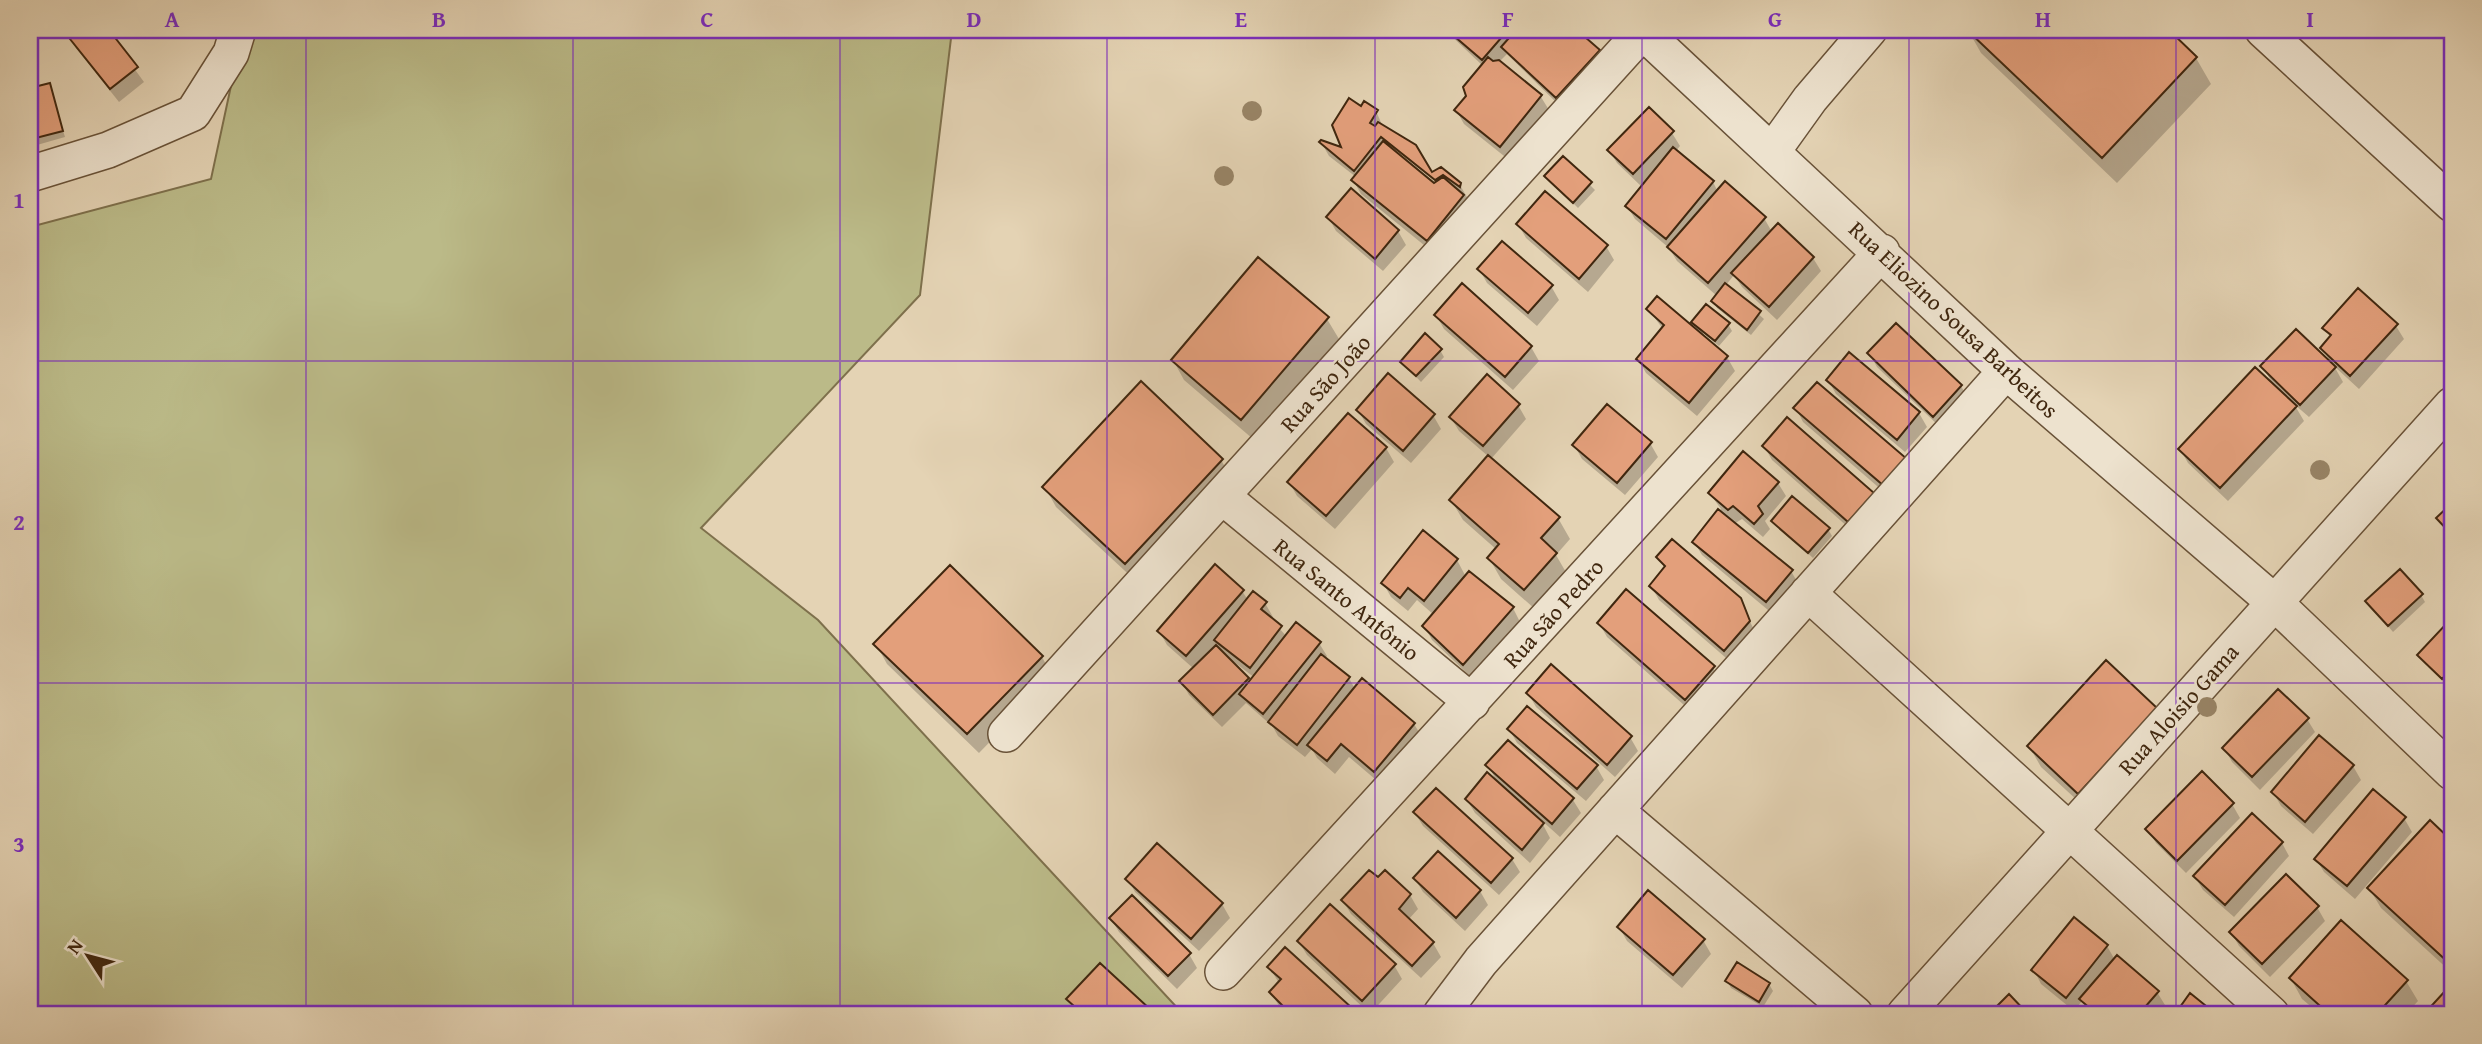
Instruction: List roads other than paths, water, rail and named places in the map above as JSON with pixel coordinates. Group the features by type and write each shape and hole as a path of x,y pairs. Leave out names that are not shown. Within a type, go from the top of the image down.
{"street":[{"path":"1772,152 1810,99 1870,30"},
{"path":"2263,30 2452,204"},
{"name":"Rua Eliozino Sousa Barbeitos","path":"1642,31 1882,252 2006,371 2274,601 2452,772"},
{"name":"Rua São João","path":"1006,734 1642,31"},
{"path":"30,174 108,150 193,113 234,41"},
{"name":"Rua São Pedro","path":"1223,972 1882,252"},
{"path":"1441,1014 1481,961 2006,371"},
{"name":"Rua Aloisio Gama","path":"1905,1014 2452,405"},
{"name":"Rua Santo Antônio","path":"1223,497 1472,702"},
{"path":"1808,593 2271,1014"},
{"path":"1615,810 1855,1014"}]}
